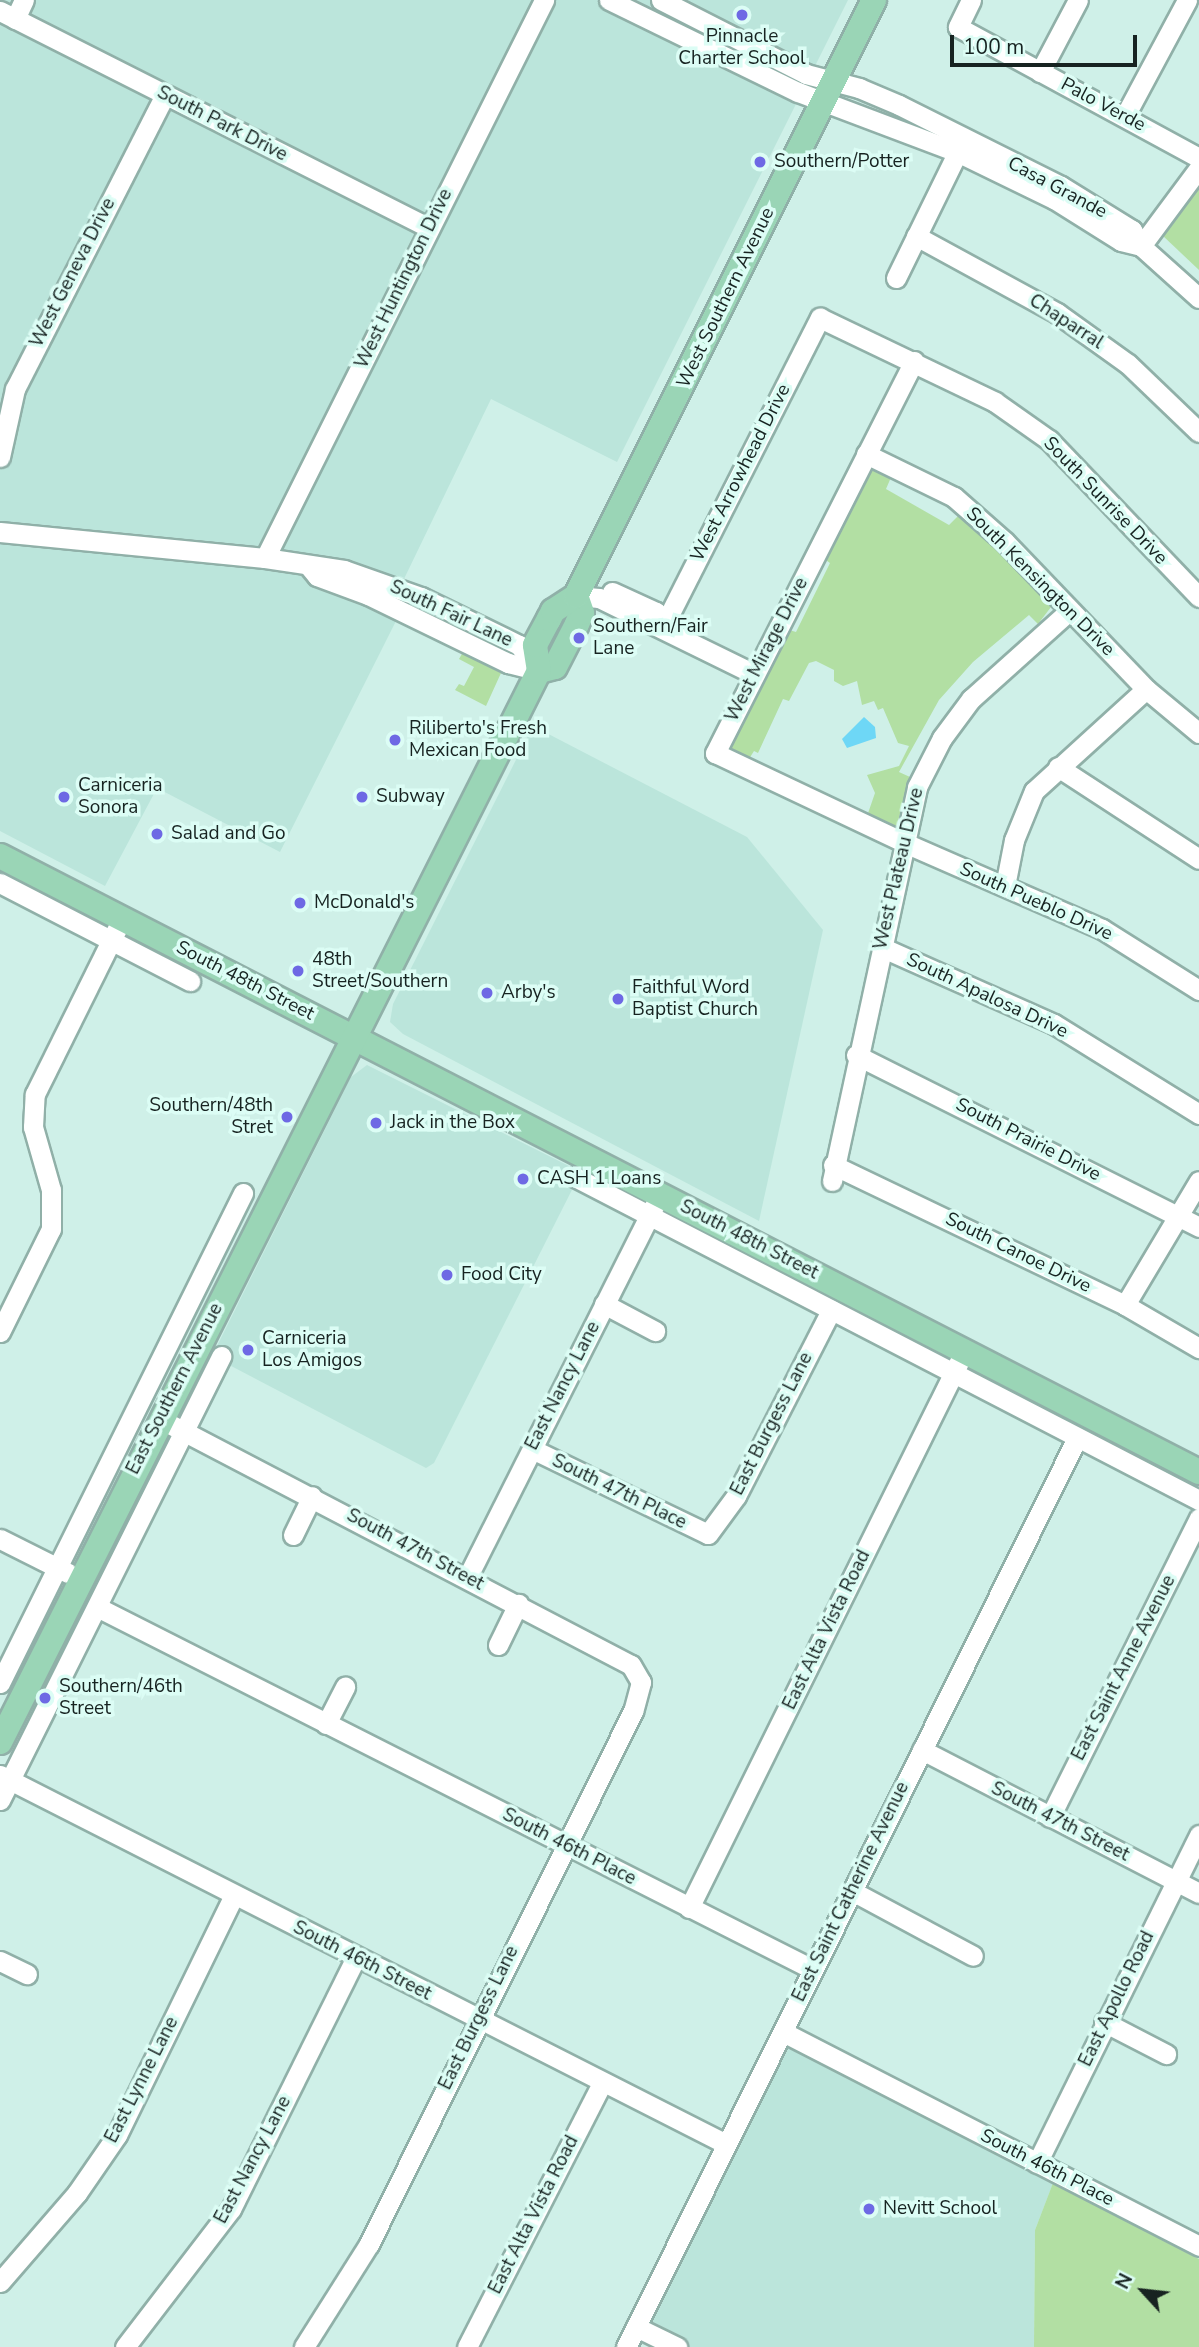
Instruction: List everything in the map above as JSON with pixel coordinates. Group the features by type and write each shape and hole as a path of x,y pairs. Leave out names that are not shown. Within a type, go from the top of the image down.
{"main road":[{"name":"West Southern Avenue","path":"352,1036 539,671 535,645 553,611 581,587 874,0"},
{"name":"West Southern Avenue","path":"539,671 555,667 577,624 582,613 581,587"},
{"name":"South 48th Street","path":"0,856 117,930 352,1036 654,1205 959,1361 1199,1472"},
{"name":"East Southern Avenue","path":"0,1742 352,1036"}],"street":[{"path":"7,15 24,0"},
{"name":"West Huntington Drive","path":"265,558 544,0"},
{"path":"610,0 829,91"},
{"path":"661,0 806,74 829,91"},
{"name":"Palo Verde","path":"971,0 958,27 1126,114 1199,158"},
{"path":"1041,72 1078,0"},
{"path":"1126,114 1188,0"},
{"name":"South Park Drive","path":"7,15 429,228"},
{"name":"Casa Grande","path":"829,91 1073,194 1132,230 1141,246 1199,298"},
{"name":"West Geneva Drive","path":"0,457 15,389 165,95"},
{"path":"896,278 960,146"},
{"path":"1141,246 1199,168"},
{"name":"Chaparral","path":"916,236 1057,313 1128,364 1199,432"},
{"name":"South Sunrise Drive","path":"820,318 914,360 995,402 1049,440 1199,597"},
{"name":"West Arrowhead Drive","path":"663,628 820,318"},
{"name":"West Mirage Drive","path":"905,843 715,753 914,360"},
{"name":"South Kensington Drive","path":"866,454 954,497 1005,542 1146,689 1199,733"},
{"name":"South Fair Lane","path":"0,532 265,558 344,570 436,603 519,645 539,671"},
{"path":"581,587 620,609 754,674"},
{"path":"581,587 656,612 663,628"},
{"path":"577,624 594,613 620,609"},
{"name":"West Plateau Drive","path":"833,1173 856,1055 917,787 942,738 971,699 1069,611"},
{"path":"1005,886 1014,840 1034,791 1146,689"},
{"path":"1058,767 1199,859"},
{"name":"South Pueblo Drive","path":"905,843 1102,929 1199,990"},
{"name":"South 48th Street","path":"0,883 117,930 190,981"},
{"path":"0,1332 51,1229 51,1190 33,1127 35,1094 117,930"},
{"name":"South Apalosa Drive","path":"881,947 1054,1024 1199,1114"},
{"name":"South Prairie Drive","path":"856,1055 1199,1227"},
{"name":"South Canoe Drive","path":"833,1173 1125,1305 1199,1348"},
{"name":"South 48th Street","path":"575,1177 654,1205 831,1310 959,1361 1077,1438 1199,1500"},
{"path":"1125,1305 1199,1181"},
{"name":"East Southern Avenue","path":"0,1683 243,1193"},
{"name":"East Nancy Lane","path":"467,1577 654,1205"},
{"path":"604,1304 655,1331"},
{"name":"East Burgess Lane","path":"708,1534 736,1496 831,1310"},
{"name":"East Southern Avenue","path":"0,1800 5,1778 97,1607 221,1356"},
{"name":"East Alta Vista Road","path":"689,1908 959,1361"},
{"name":"South 47th Street","path":"160,1419 312,1496 631,1665 641,1682"},
{"name":"East Saint Catherine Avenue","path":"626,2347 1077,1438"},
{"name":"South 47th Place","path":"532,1449 708,1534"},
{"path":"293,1535 312,1496"},
{"name":"East Saint Anne Avenue","path":"1050,1817 1199,1518"},
{"path":"0,1539 81,1579"},
{"path":"498,1644 518,1604"},
{"name":"South 46th Place","path":"97,1607 812,1969"},
{"name":"East Burgess Lane","path":"304,2347 369,2244 477,2019 633,1711 641,1682"},
{"path":"326,1724 345,1687"},
{"name":"South 47th Street","path":"922,1750 1199,1893"},
{"name":"South 46th Street","path":"5,1778 726,2144"},
{"name":"East Apollo Road","path":"1037,2163 1104,2022 1199,1835"},
{"path":"852,1891 972,1956"},
{"name":"East Lynne Lane","path":"0,2282 77,2193 117,2135 234,1895"},
{"name":"East Nancy Lane","path":"125,2347 231,2210 356,1957"},
{"path":"0,1961 27,1975"},
{"path":"1104,2022 1166,2054"},
{"name":"South 46th Place","path":"783,2032 1199,2246"},
{"name":"East Alta Vista Road","path":"467,2347 602,2082"},
{"path":"636,2327 677,2347"}],"shaded area":[{"path":"0,0 848,0 617,462 491,399 403,581 398,617 280,852 157,788 105,886 0,831"},
{"path":"533,726 747,837 823,930 759,1221 403,1034 390,1022 393,1004"},
{"path":"367,1065 581,1172 434,1463 426,1468 212,1356 351,1077"},
{"name":"Nevitt School","path":"783,2032 1057,2173 1035,2230 1034,2347 677,2347 636,2327"}],"green space":[{"path":"1199,183 1199,270 1162,235"},
{"path":"873,467 892,475 886,489 949,525 958,516 1026,576 1051,607 1038,624 1029,615 973,662 939,700 899,772 910,777 895,832 866,819 875,793 867,775 899,766 909,746 898,743 883,708 878,710 874,701 862,705 857,681 843,686 834,681 834,670 816,661 809,663 789,701 783,699 758,753 754,751 747,762 728,747 786,629 796,632 830,563 820,556 865,469"},
{"path":"463,652 501,673 486,706 455,690 459,684 464,686 474,667 459,659"},
{"path":"1053,2183 1199,2259 1199,2347 1034,2347 1035,2230"}],"water":[{"path":"864,717 875,727 876,738 847,748 842,739"}],"place":[{"name":"Pinnacle Charter School","path":"742,15"},
{"name":"Southern/Potter","path":"760,162"},
{"name":"Southern/Fair Lane","path":"579,638"},
{"name":"Riliberto's Fresh Mexican Food","path":"395,740"},
{"name":"Carniceria Sonora","path":"64,797"},
{"name":"Subway","path":"362,797"},
{"name":"Salad and Go","path":"157,834"},
{"name":"McDonald's","path":"300,903"},
{"name":"48th Street/Southern","path":"298,971"},
{"name":"Arby's","path":"487,993"},
{"name":"Faithful Word Baptist Church","path":"618,999"},
{"name":"Southern/48th Stret","path":"287,1117"},
{"name":"Jack in the Box","path":"376,1123"},
{"name":"CASH 1 Loans","path":"523,1179"},
{"name":"Food City","path":"447,1275"},
{"name":"Carniceria Los Amigos","path":"248,1350"},
{"name":"Southern/46th Street","path":"45,1698"},
{"name":"Nevitt School","path":"869,2209"}]}
